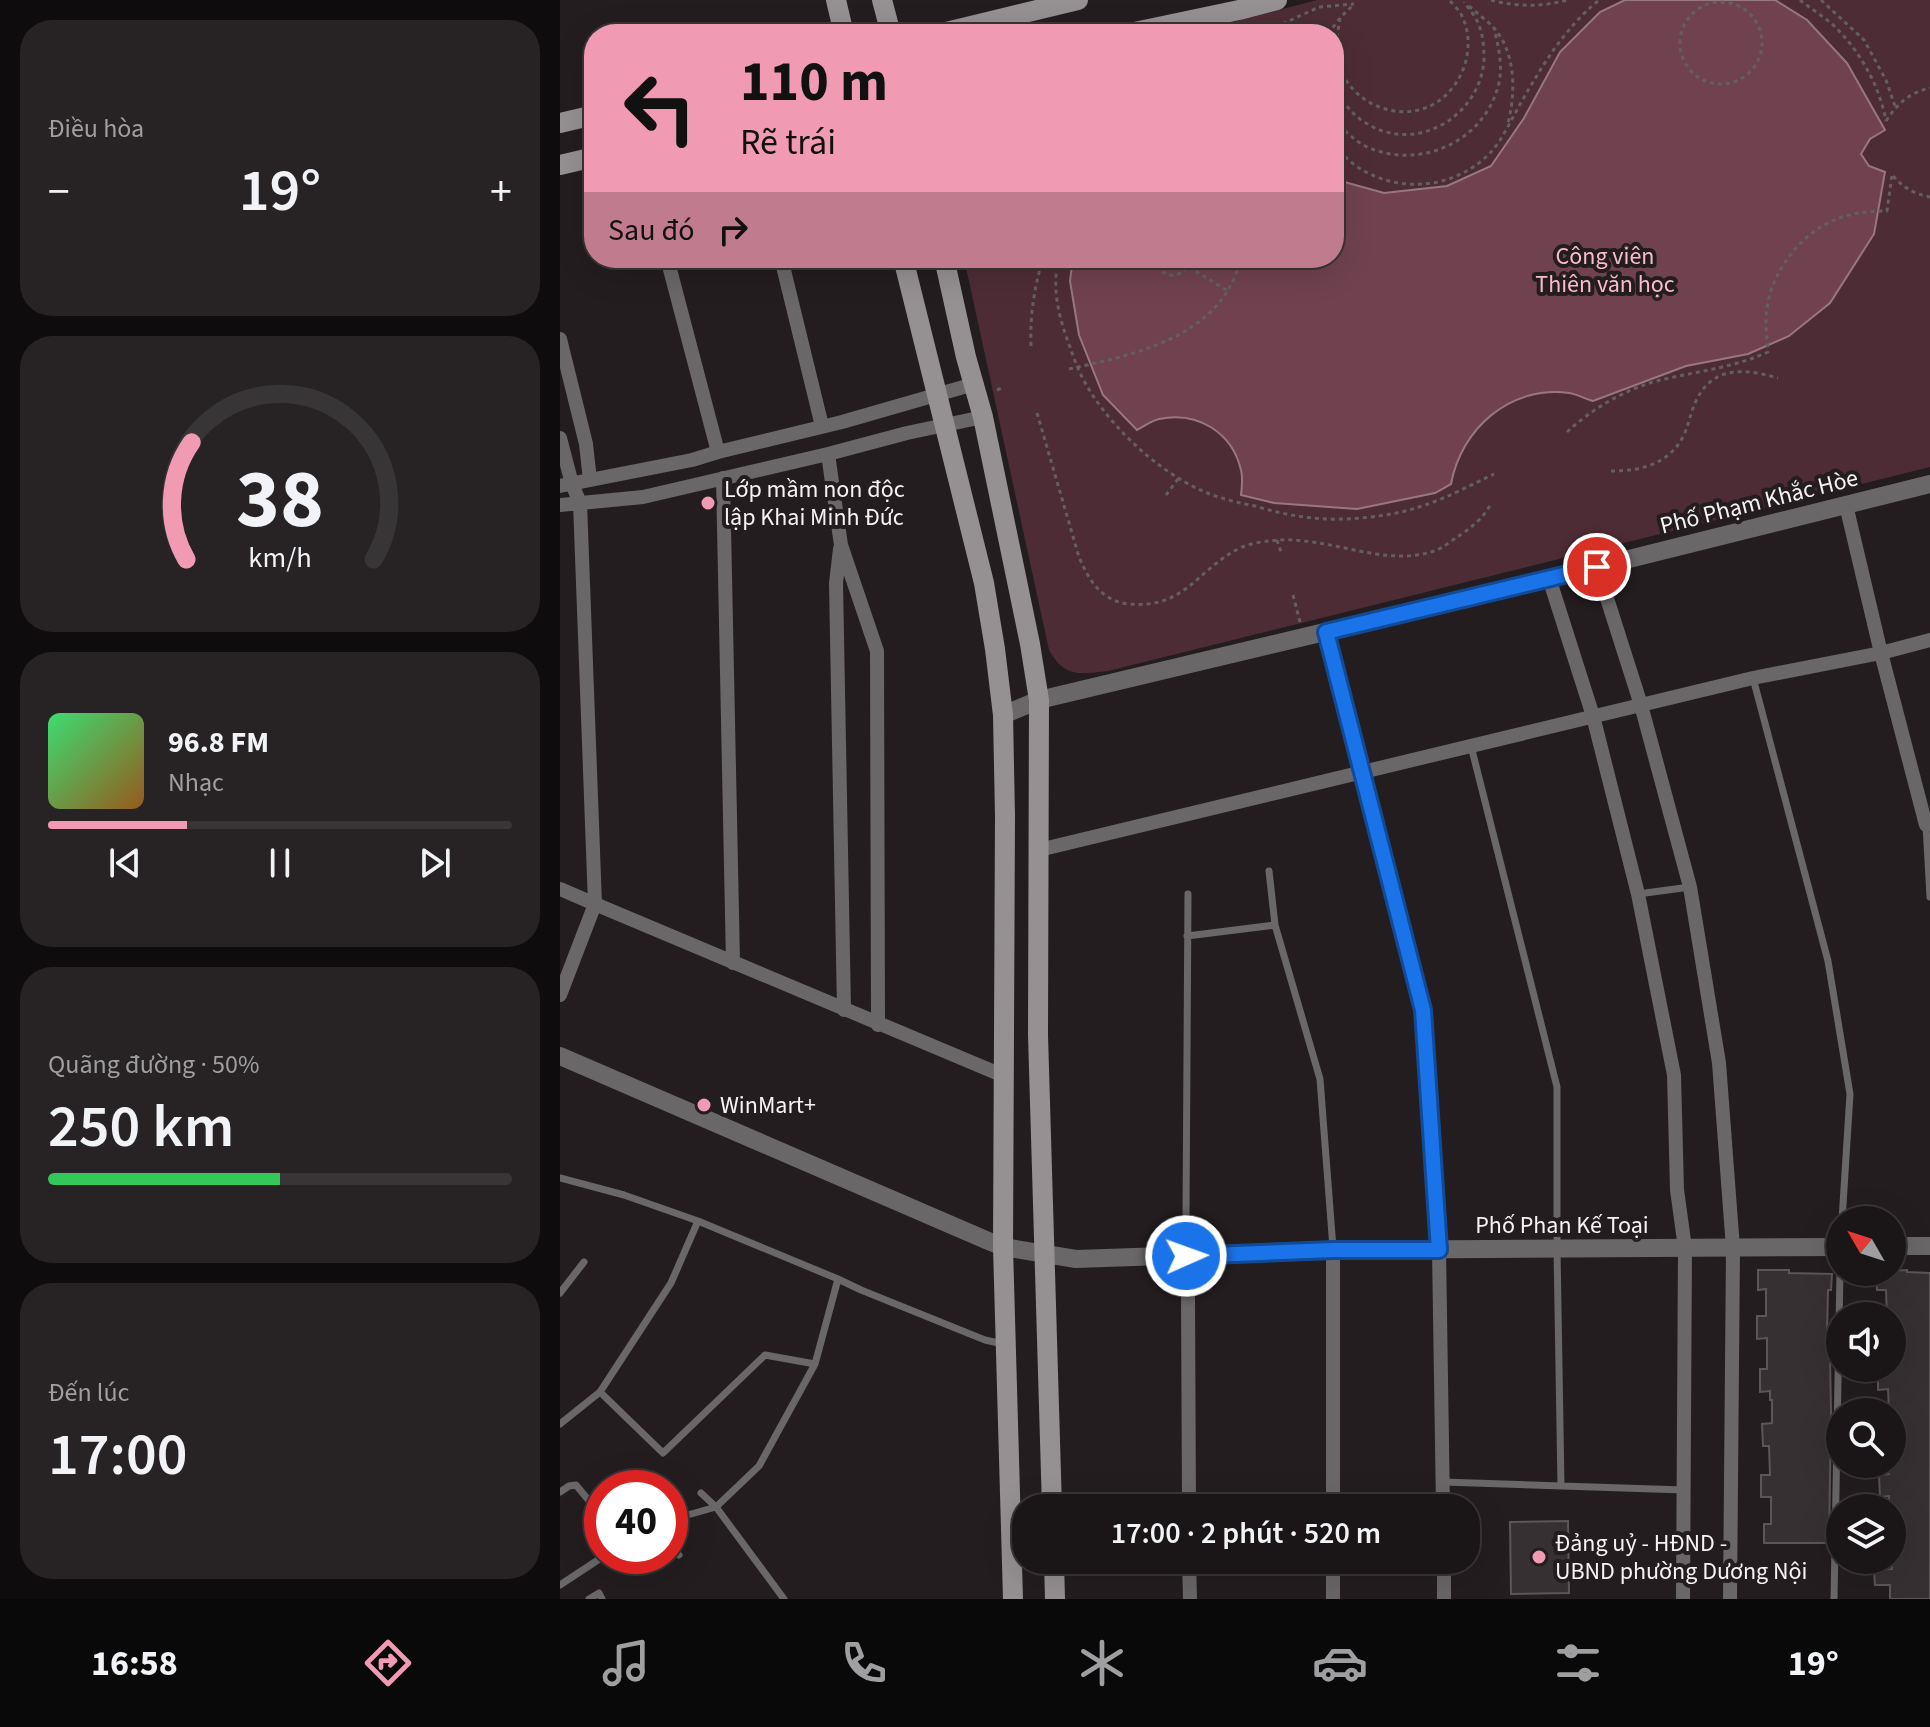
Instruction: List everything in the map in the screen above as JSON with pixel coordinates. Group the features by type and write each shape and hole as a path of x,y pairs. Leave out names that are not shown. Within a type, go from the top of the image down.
{"main road":[{"path":"836,0 842,24"},
{"path":"882,0 888,24"},
{"path":"979,24 1078,0"},
{"path":"1172,24 1277,0"},
{"path":"560,123 584,117"},
{"path":"560,165 584,159"},
{"path":"905,268 984,583 1003,715 1003,1247 1013,1599"},
{"path":"946,268 983,417 1039,700 1038,1035 1052,1494"},
{"path":"1054,1574 1055,1599"}],"street":[{"path":"670,268 718,452"},
{"path":"783,268 822,426"},
{"path":"560,339 586,444 590,480"},
{"path":"566,485 692,460 974,384"},
{"path":"560,505 643,497 983,417"},
{"path":"560,438 566,485 580,503 595,904 560,995"},
{"path":"828,454 841,545 877,651 878,1025"},
{"path":"723,478 733,963"},
{"name":"Phố Phạm Khắc Hòe","path":"1003,715 1039,700 1930,484"},
{"path":"1846,505 1881,653 1928,824"},
{"path":"841,545 836,583 844,1010"},
{"path":"1597,567 1641,705 1690,887 1719,1063 1733,1248 1730,1599"},
{"path":"1549,578 1593,716 1638,894 1674,1075 1677,1190 1685,1248 1683,1599"},
{"path":"1326,632 1423,1010 1439,1250 1443,1494"},
{"path":"1039,850 1753,678 1881,653 1930,640"},
{"path":"560,889 1004,1076"},
{"name":"Phố Phan Kế Toại","path":"560,1056 1003,1247 1076,1259 1333,1250 1826,1247"},
{"path":"1906,1246 1930,1246"},
{"path":"1333,1250 1333,1494"},
{"path":"1188,1297 1189,1494"},
{"path":"1189,1574 1190,1599"},
{"path":"1333,1574 1333,1599"},
{"path":"1444,1574 1444,1599"}],"lane":[{"path":"580,503 590,480"},
{"path":"1753,678 1828,961 1850,1094 1843,1206"},
{"path":"1471,746 1557,1087 1561,1486"},
{"path":"1928,824 1930,897"},
{"path":"1269,871 1275,925 1320,1079 1333,1250"},
{"path":"1638,894 1690,887"},
{"path":"1188,894 1188,1297"},
{"path":"1187,936 1275,925"},
{"path":"560,1178 624,1195 698,1221 985,1340 1006,1344"},
{"path":"560,1423 600,1392 671,1283 698,1221"},
{"path":"560,1293 584,1262"},
{"path":"688,1515 716,1507 759,1466 815,1364 838,1279"},
{"path":"1834,1599 1840,1286"},
{"path":"600,1392 663,1453 765,1355 815,1364"},
{"path":"1443,1482 1684,1490"},
{"path":"560,1492 576,1485 584,1495"},
{"path":"701,1493 716,1507 784,1599"},
{"path":"560,1585 584,1569"},
{"path":"589,1599 599,1593 602,1599"}],"path":[{"path":"1344,76 1356,94 1379,108 1405,112 1431,106 1452,89 1465,66 1468,40 1461,14 1449,0"},
{"path":"1491,0 1521,5 1549,5 1567,0"},
{"path":"1344,155 1354,165 1380,179 1409,185 1439,183 1467,171 1490,153 1552,50 1599,0"},
{"path":"1800,0 1830,22 1862,60 1882,102 1886,121 1895,106 1910,94 1930,88"},
{"path":"1821,0 1864,40 1875,57 1895,106"},
{"path":"1462,1 1494,28 1505,44 1513,77 1513,102 1507,128"},
{"path":"1344,102 1367,124 1390,133 1414,134 1438,127 1459,114 1475,94 1483,71 1484,46 1478,23 1462,1"},
{"path":"1728,1 1753,16 1763,42 1761,56 1754,69 1743,79 1716,85 1692,74 1680,51 1680,37 1684,25 1702,6 1728,1"},
{"path":"1282,24 1319,7 1354,4 1336,24"},
{"path":"1339,24 1340,18"},
{"path":"1344,131 1371,149 1397,156 1424,155 1450,146 1473,130 1489,108 1499,82 1500,55 1494,28"},
{"path":"1567,432 1600,407 1644,385 1741,363 1768,352 1765,318 1772,288 1786,260 1806,237 1832,221 1862,212 1887,211 1892,175 1917,194 1930,197"},
{"path":"1031,346 1030,318 1040,268"},
{"path":"1057,268 1055,279 1061,323 1089,390 1128,437 1179,478 1224,499 1277,512 1328,519 1413,509 1494,474"},
{"path":"1159,268 1166,274 1179,274 1188,268"},
{"path":"1191,268 1228,291"},
{"path":"1069,369 1140,352 1187,330 1210,312 1228,291 1238,268"},
{"path":"1611,471 1644,469 1673,451 1684,435 1697,398 1705,386 1717,378 1731,372 1746,371 1778,378"},
{"path":"997,390 1004,387"},
{"path":"1037,413 1079,557 1089,579 1103,594 1125,604 1152,604 1178,595 1241,547 1277,540 1294,538 1379,555 1412,557 1439,549 1464,532 1488,510 1491,503"},
{"path":"1166,495 1179,478"},
{"path":"1277,540 1281,552"},
{"path":"1293,595 1303,637"}],"green space":[{"name":"Công viên Thiên văn học","path":"1317,0 1930,0 1930,467 1108,671 1081,673 1067,670 1049,650 966,268 1344,268 1344,24 1225,24"}],"shaded area":[{"path":"1625,0 1775,0 1807,20 1847,63 1885,130 1870,139 1861,154 1869,166 1885,172 1874,234 1830,303 1789,336 1748,354 1686,366 1593,401 1569,393 1547,392 1527,396 1508,404 1477,429 1465,445 1451,484 1435,493 1357,509 1274,503 1241,495 1242,476 1236,457 1230,445 1211,427 1187,418 1173,417 1156,420 1137,430 1103,395 1079,335 1070,281 1072,268 1344,268 1344,182 1384,193 1447,186 1491,166 1524,118 1560,52 1600,12"}],"building":[{"path":"1758,1270 1826,1274 1826,1286 1831,1286 1826,1302 1826,1382 1830,1382 1831,1398 1826,1398 1826,1478 1830,1478 1830,1494 1826,1494 1826,1543 1764,1543 1764,1524 1771,1524 1771,1497 1761,1497 1761,1475 1770,1475 1769,1446 1763,1446 1762,1424 1772,1423 1772,1400 1770,1391 1760,1392 1760,1369 1767,1369 1767,1338 1757,1339 1757,1316 1766,1316 1766,1289 1758,1290"},
{"path":"1906,1270 1930,1273 1930,1599 1890,1599 1890,1585 1875,1585 1874,1574 1906,1574 1906,1494 1880,1494 1879,1478 1906,1478 1906,1398 1888,1398 1888,1389 1878,1390 1878,1382 1906,1382 1906,1302 1886,1302 1886,1290 1877,1290 1877,1286 1906,1286"},
{"name":"Đảng uỷ - HĐND - UBND phường Dương Nội","path":"1568,1521 1569,1593 1511,1594 1510,1522"}],"place":[{"name":"Lớp mầm non độc lập Khai Minh Đức","path":"708,503"},
{"name":"WinMart+","path":"704,1105"},
{"name":"Đảng uỷ - HĐND - UBND phường Dương Nội","path":"1539,1557"}],"route":[{"path":"1186,1256 1333,1250 1439,1250 1423,1010 1326,632 1597,567"}]}
